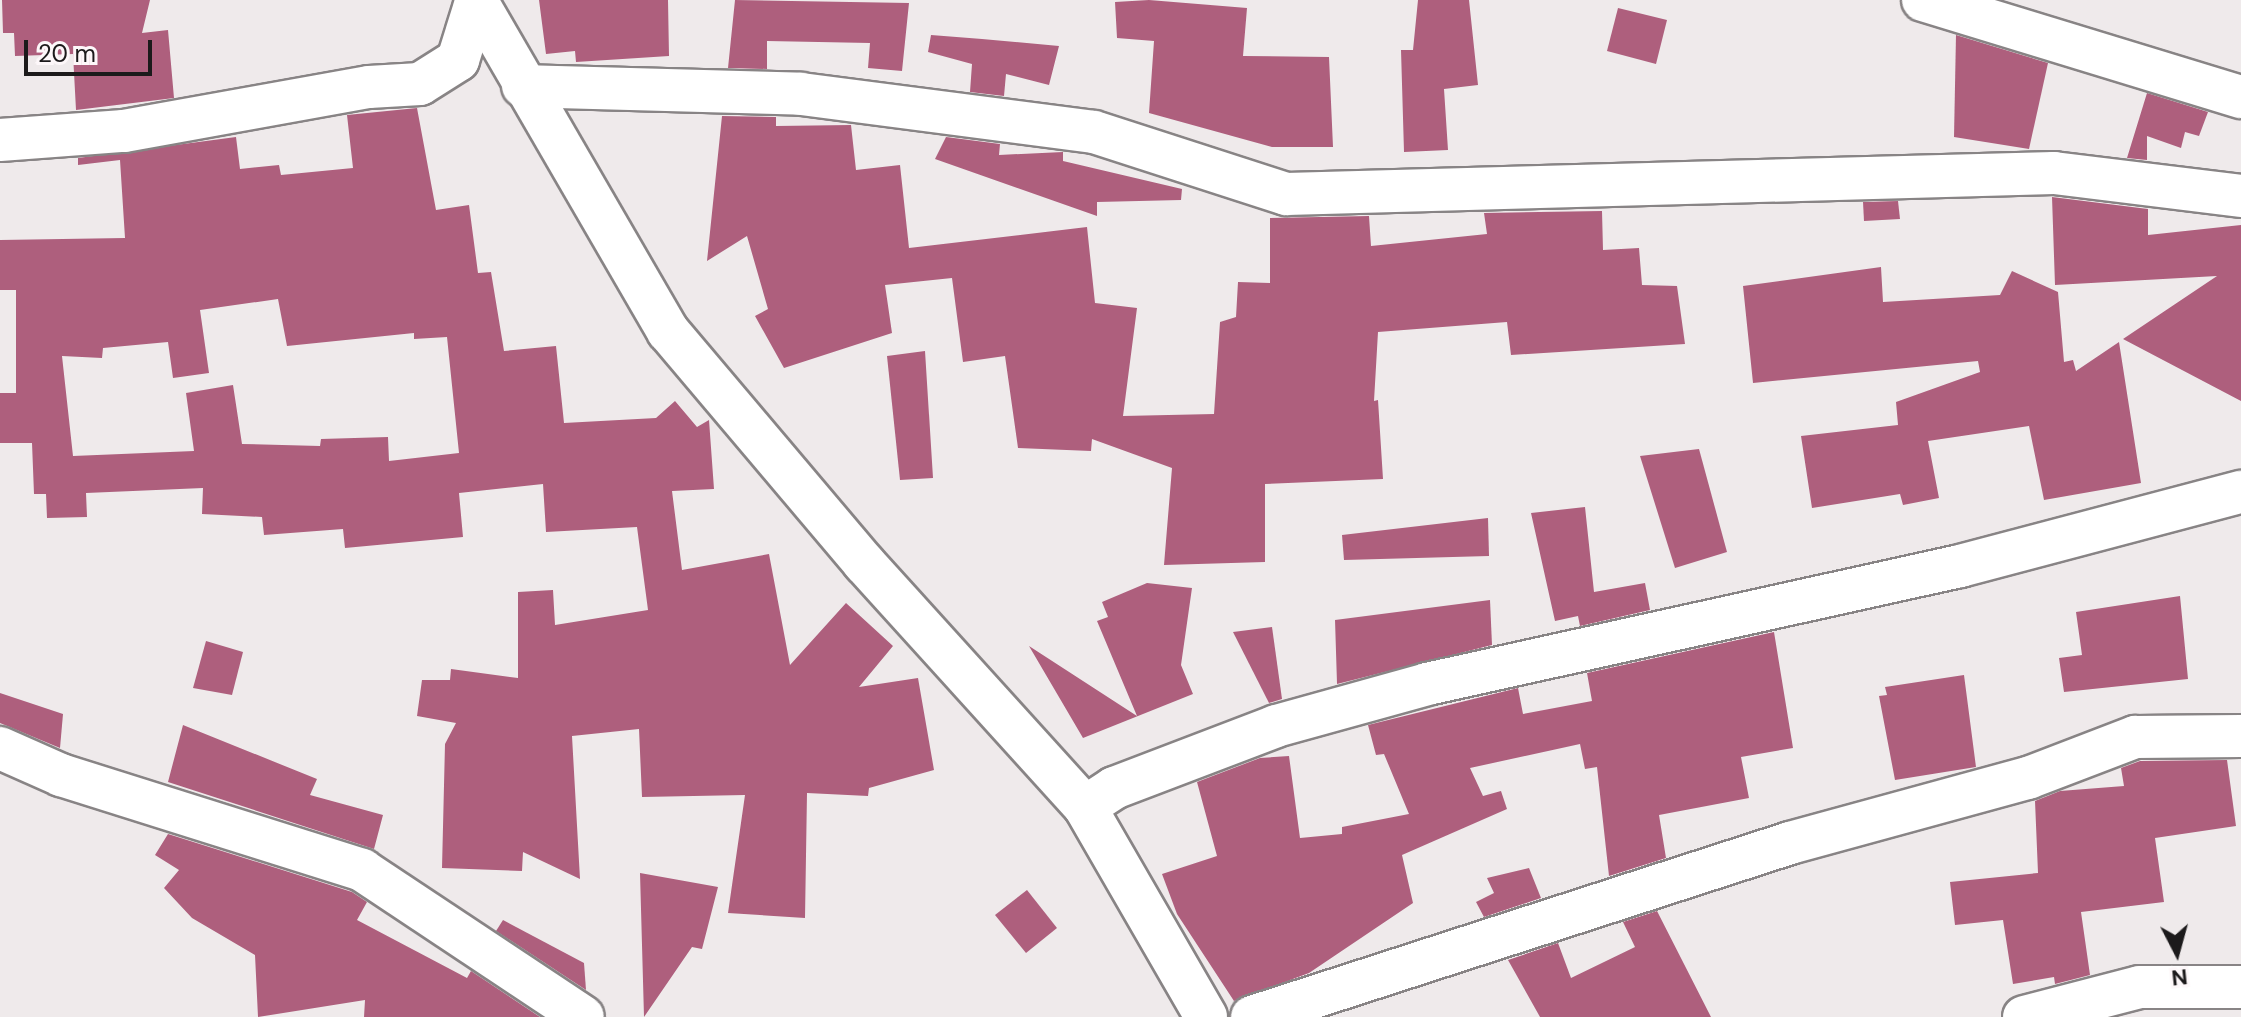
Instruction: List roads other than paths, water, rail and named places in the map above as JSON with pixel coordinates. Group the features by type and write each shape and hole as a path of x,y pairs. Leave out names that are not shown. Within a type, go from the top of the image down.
{"street":[{"path":"1923,0 2241,97"},
{"path":"476,1 668,331 864,563 1085,807 1206,1017"},
{"path":"0,140 124,131 369,87 420,84 458,60 476,1"},
{"path":"523,86 801,94 1094,132 1286,194 2054,173 2241,196"},
{"path":"1085,807 1114,788 1276,726 1427,684 1960,566 2241,492"},
{"path":"1252,1017 1790,843 2028,778 2135,737 2241,736"},
{"path":"0,748 61,775 362,870 583,1017"},
{"path":"2024,1017 2140,987 2241,987"}]}
